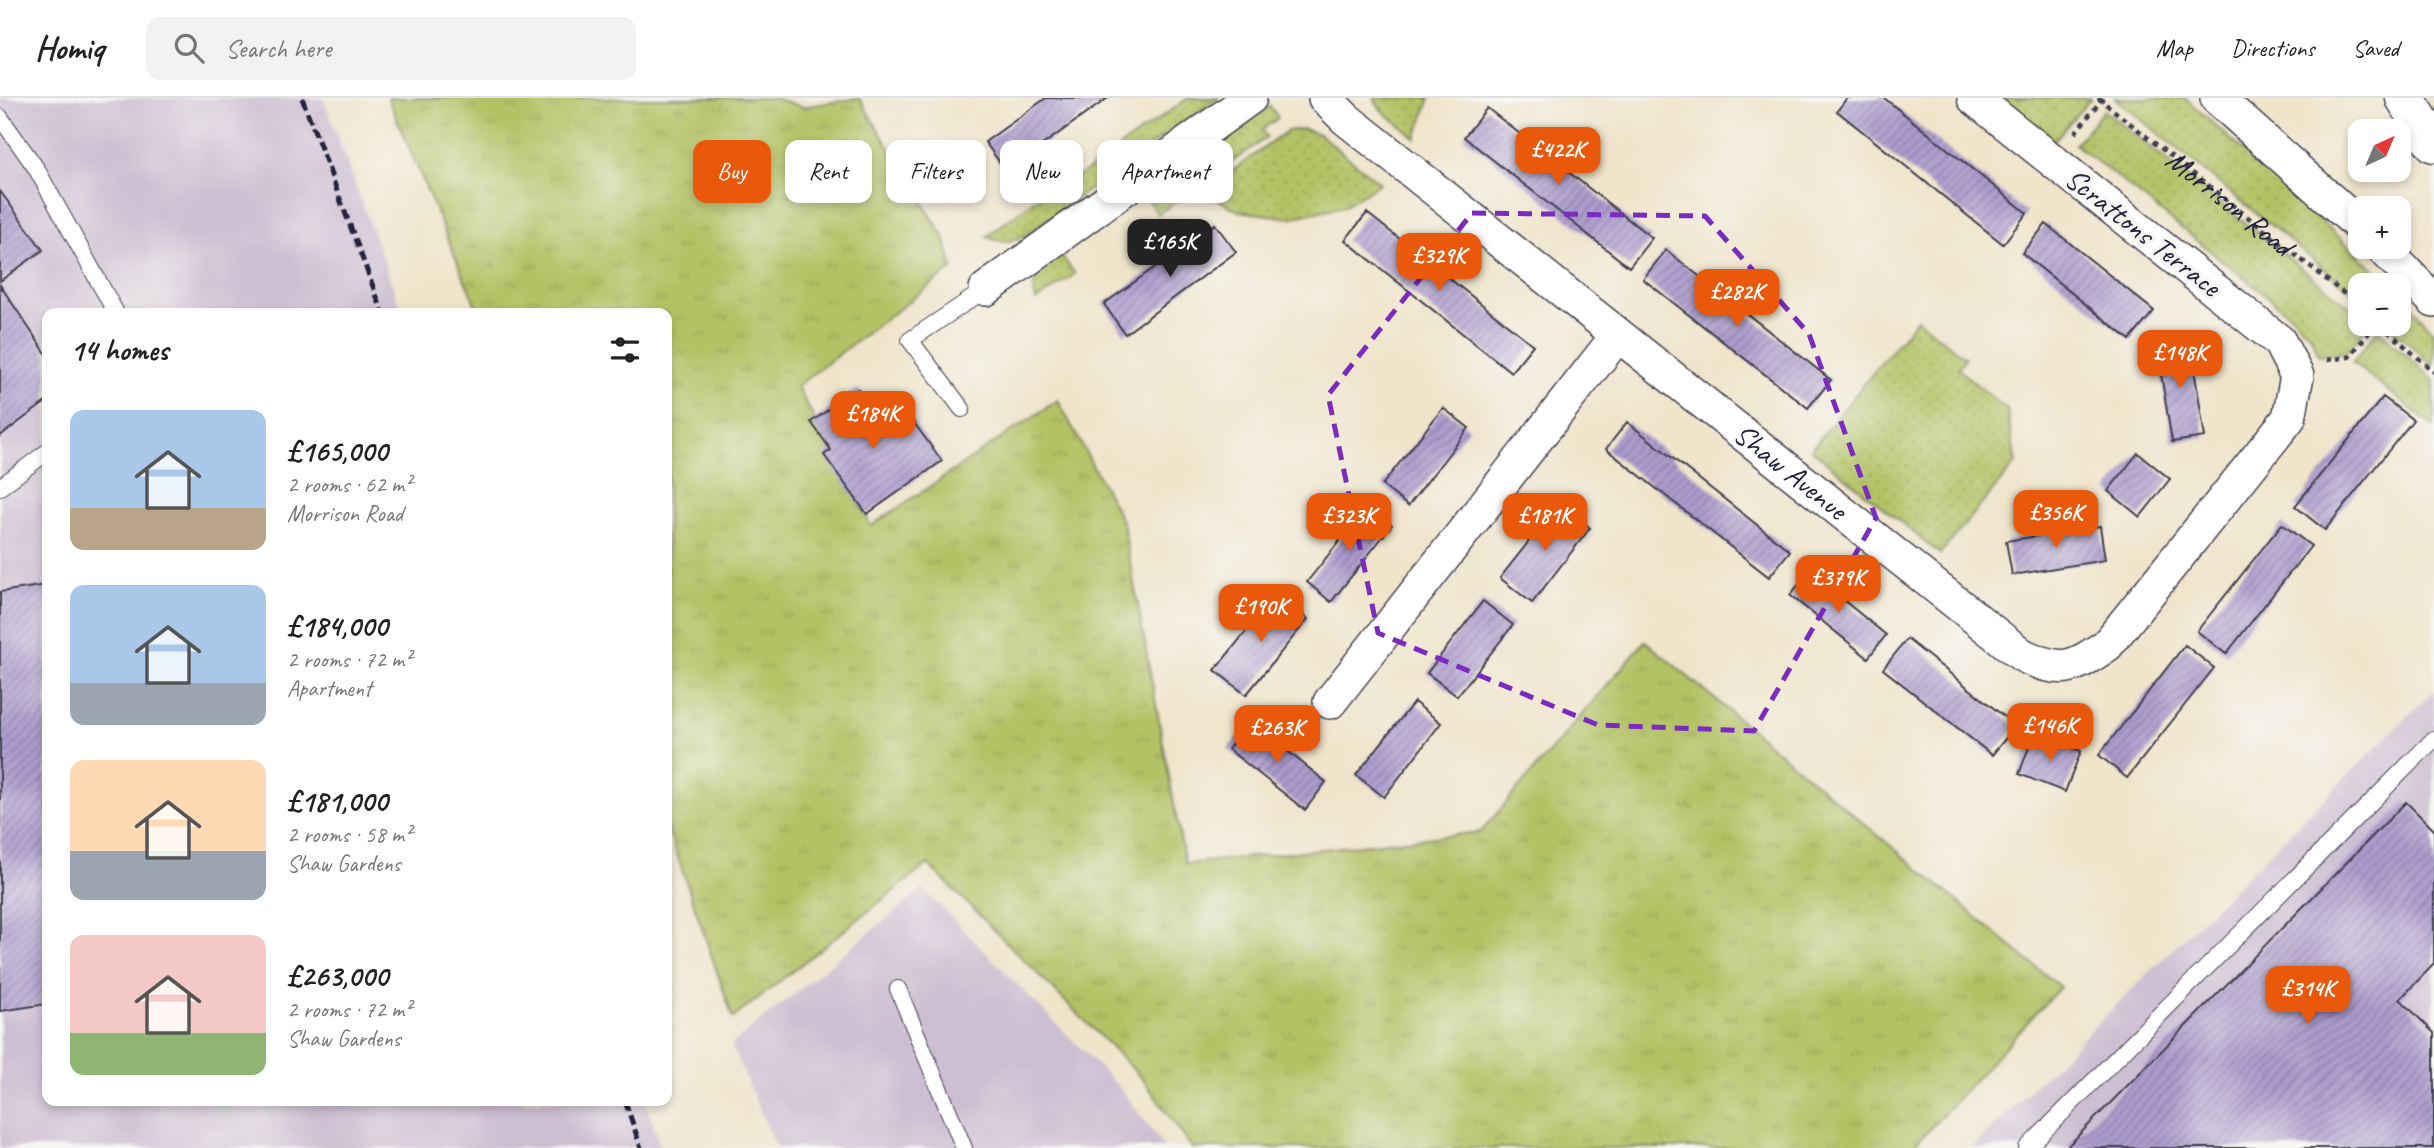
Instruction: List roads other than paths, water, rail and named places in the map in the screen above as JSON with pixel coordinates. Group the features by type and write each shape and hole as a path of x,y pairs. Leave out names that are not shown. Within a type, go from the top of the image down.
{"highway":[{"path":"2405,98 2434,143"},
{"path":"2428,98 2434,104"}],"street":[{"path":"986,289 1250,98"},
{"name":"Shaw Avenue","path":"1325,98 1346,119 2022,655 2048,667 2078,665 2107,645 2289,418"},
{"name":"Scrattons Terrace","path":"1974,98 2280,341 2297,376 2289,418"},
{"path":"2217,98 2348,215"},
{"path":"2394,259 2434,300"},
{"path":"1331,702 1618,335"}],"lane":[{"path":"0,117 36,168 113,308"},
{"path":"962,409 910,340 986,289"},
{"path":"0,487 42,457"},
{"path":"2027,1148 2434,739"},
{"path":"898,989 964,1148"}],"railway":[{"path":"302,98 381,308"},
{"path":"627,1106 641,1148"}]}
